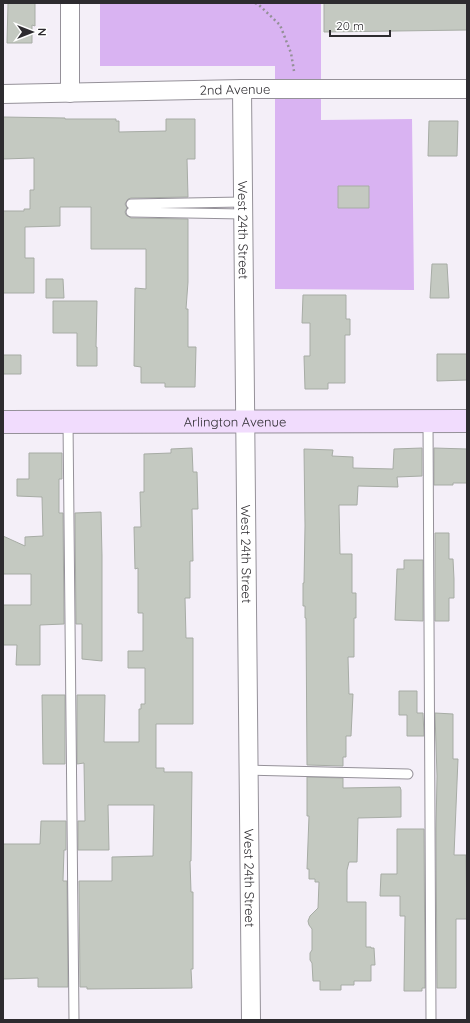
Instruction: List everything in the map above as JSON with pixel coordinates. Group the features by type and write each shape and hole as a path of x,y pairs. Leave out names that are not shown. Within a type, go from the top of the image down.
{"main road":[{"name":"Arlington Avenue","path":"3,422 467,421"}],"street":[{"path":"70,3 70,93"},
{"name":"2nd Avenue","path":"3,94 242,89 467,89"},
{"name":"West 24th Street","path":"242,89 251,1020"}],"lane":[{"path":"131,208 243,208"},
{"path":"428,421 431,1020"},
{"path":"68,422 74,1020"},
{"path":"248,770 408,774"}],"path":[{"path":"255,3 280,25 290,53 298,89"}],"shaded area":[{"path":"100,3 321,3 321,120 412,119 414,290 275,289 275,66 100,66"}],"building":[{"path":"8,3 35,3 35,26 32,25 32,43 7,43"},
{"path":"324,3 467,3 467,30 324,32"},
{"path":"3,117 116,119 116,121 119,121 119,132 166,131 166,119 195,119 195,159 187,159 188,197 131,198 128,199 125,204 127,208 125,212 126,215 131,218 188,219 188,282 186,309 188,309 188,347 196,347 195,387 165,387 165,383 141,383 141,367 134,366 135,288 146,289 146,249 91,249 91,207 60,207 60,226 25,227 25,258 34,258 34,293 3,293 3,211 24,211 24,209 30,209 30,190 34,190 34,158 3,159"},
{"path":"429,121 458,121 457,156 428,156"},
{"path":"338,186 369,186 369,208 338,208"},
{"path":"432,264 447,264 449,298 430,298"},
{"path":"46,279 63,279 64,298 46,298"},
{"path":"303,295 346,295 346,319 350,319 350,335 345,335 345,383 328,383 328,389 305,389 304,356 310,356 310,323 302,323"},
{"path":"53,301 97,301 97,366 77,366 77,333 53,333"},
{"path":"437,354 467,354 467,380 437,381"},
{"path":"3,355 21,355 21,374 3,374"},
{"path":"192,448 193,472 197,472 198,509 192,509 193,561 190,561 190,598 185,598 186,638 193,638 193,724 156,724 156,768 164,768 164,772 192,772 190,861 191,892 193,892 192,988 87,989 87,987 80,987 79,881 112,881 112,857 153,856 154,805 108,805 109,850 78,850 78,821 85,821 84,763 77,764 77,695 105,695 104,742 139,742 139,709 141,709 141,704 145,704 145,668 128,668 128,651 143,651 143,613 138,613 138,568 135,569 134,527 141,527 140,492 144,492 144,454 171,453 171,449"},
{"path":"422,448 422,476 397,477 398,487 358,486 357,505 339,505 340,554 352,554 352,593 356,593 356,618 354,618 354,657 348,657 349,694 353,694 351,736 346,736 346,757 343,757 343,766 307,765 306,618 305,606 303,606 305,526 304,449 333,450 332,456 353,457 353,468 393,469 394,449"},
{"path":"434,448 467,449 467,483 434,485"},
{"path":"29,453 62,453 62,479 59,479 59,513 63,513 64,624 40,625 40,665 16,665 17,645 3,645 3,605 31,605 31,574 3,574 3,536 25,546 25,537 43,536 42,497 17,496 17,479 29,479"},
{"path":"101,512 102,661 82,659 82,624 76,624 75,513"},
{"path":"435,533 449,533 449,559 453,559 454,598 449,598 449,621 435,621"},
{"path":"404,560 423,560 423,621 395,620 397,569 404,569"},
{"path":"399,691 417,691 417,713 423,713 424,736 407,736 407,715 399,715"},
{"path":"42,695 65,695 65,764 43,764"},
{"path":"435,713 453,714 453,759 458,759 454,855 466,855 467,919 456,919 456,988 437,988 437,776"},
{"path":"307,777 343,778 343,788 400,787 401,790 401,817 358,818 357,862 349,862 347,870 347,902 366,902 366,947 374,948 375,965 371,965 371,981 354,981 354,985 341,985 341,990 320,990 320,981 313,981 312,963 310,960 310,953 312,950 312,929 308,921 310,916 318,908 319,882 315,882 315,879 309,879 309,869 307,869 309,816 307,816"},
{"path":"41,821 66,821 66,850 64,850 63,881 67,881 68,987 38,987 38,978 3,979 3,844 40,844"},
{"path":"397,829 424,829 425,988 422,988 422,991 404,991 405,916 400,916 400,896 380,896 381,874 397,874"}]}
